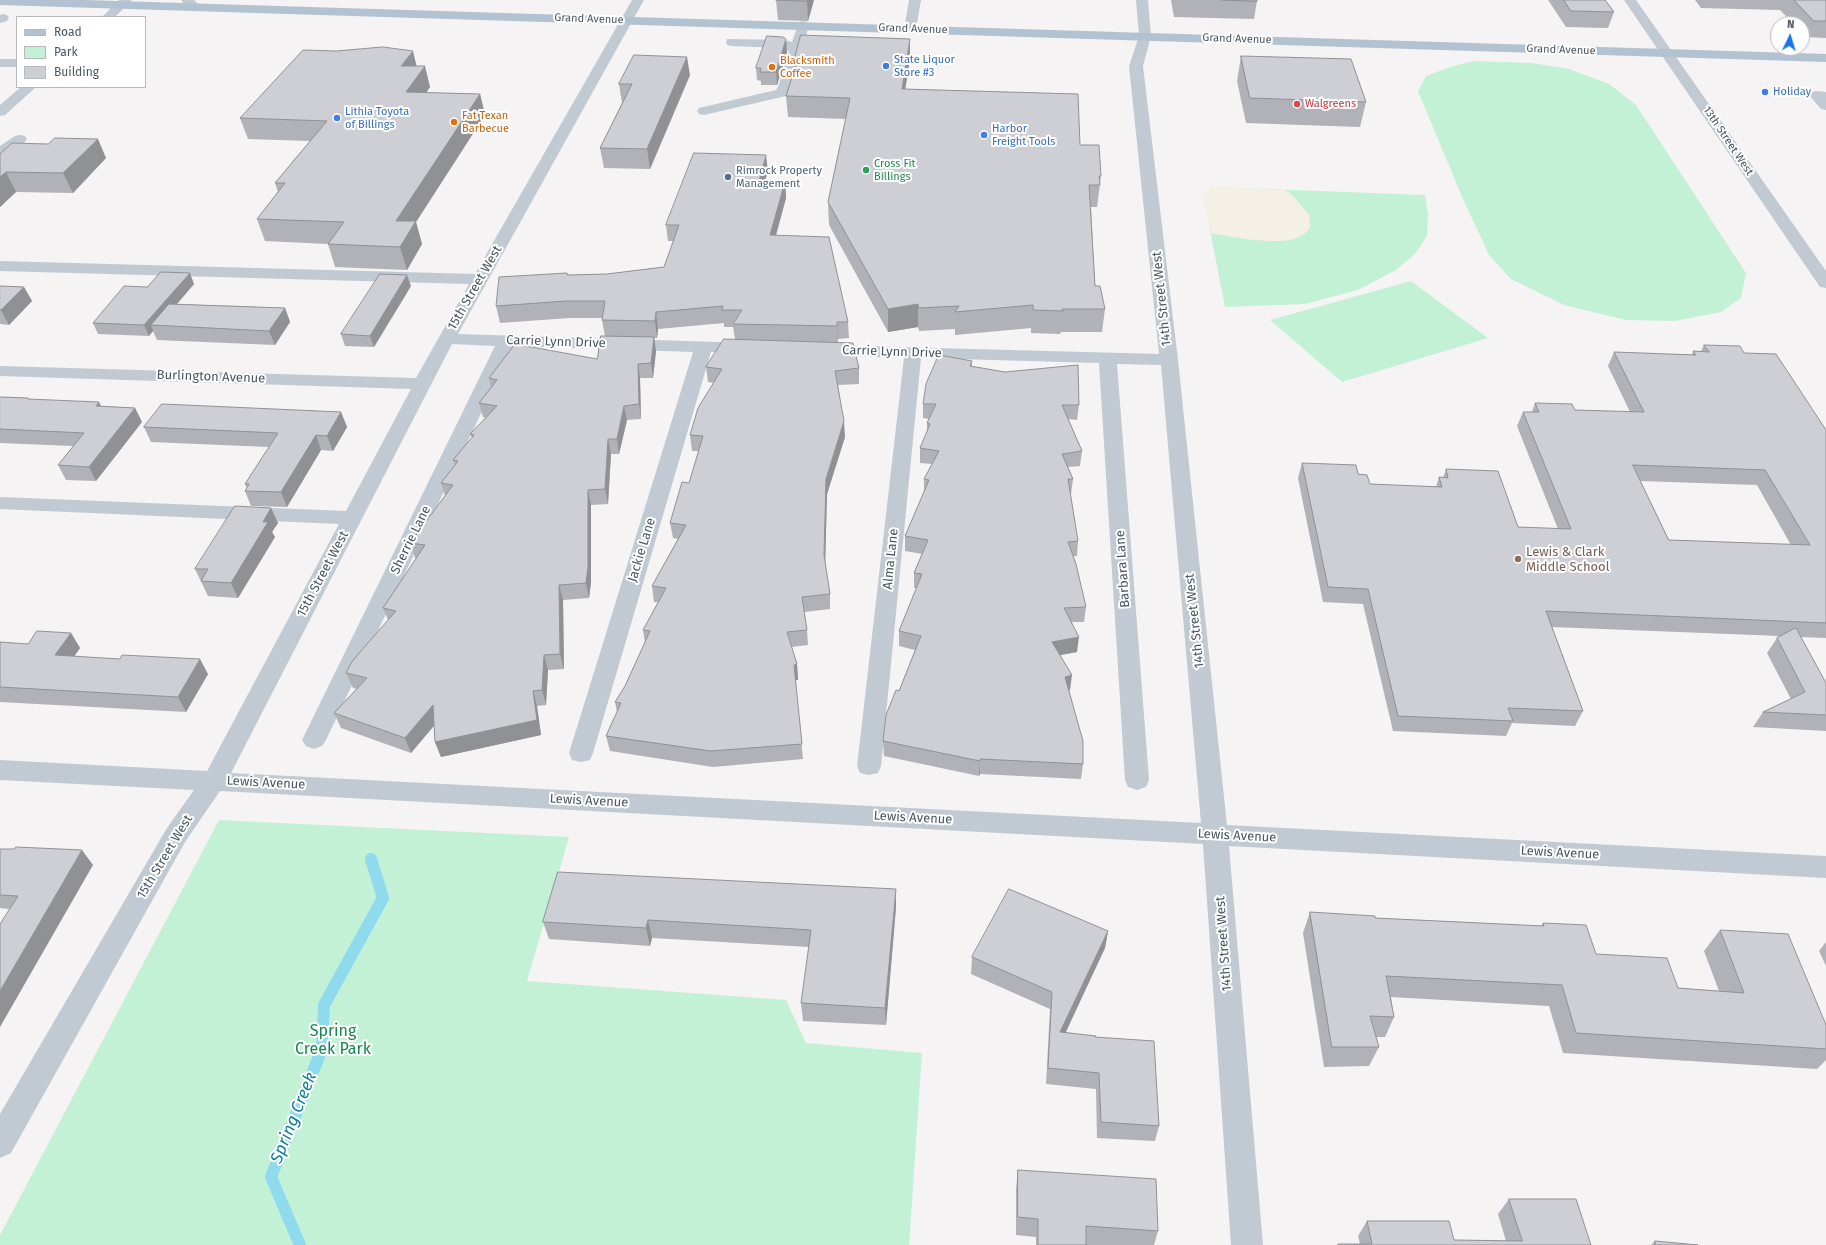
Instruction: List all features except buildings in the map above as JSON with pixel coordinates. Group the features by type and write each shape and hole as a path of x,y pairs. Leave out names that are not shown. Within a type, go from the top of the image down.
{"main road":[{"name":"Grand Avenue","path":"0,1 191,3 627,20 1826,58"}],"street":[{"name":"15th Street West","path":"0,1143 176,835 214,781 446,338 638,0"},
{"path":"910,29 915,0"},
{"name":"14th Street West","path":"1142,0 1145,36 1136,66 1169,360 1216,834 1247,1245"},
{"name":"13th Street West","path":"1630,0 1826,283"},
{"path":"109,16 124,2"},
{"path":"704,111 781,93 785,88 803,25"},
{"path":"732,42 784,44 790,45 796,50"},
{"path":"0,63 16,63"},
{"path":"0,112 28,88"},
{"path":"1826,96 1816,95 1826,106"},
{"path":"0,153 20,139"},
{"path":"0,266 480,279"},
{"name":"Carrie Lynn Drive","path":"446,338 766,348"},
{"name":"Sherrie Lane","path":"314,740 507,340"},
{"name":"Jackie Lane","path":"581,753 704,346"},
{"name":"Carrie Lynn Drive","path":"805,349 1169,360"},
{"name":"Alma Lane","path":"869,766 913,353"},
{"name":"Barbara Lane","path":"1108,359 1137,780"},
{"name":"Burlington Avenue","path":"0,371 423,384"},
{"path":"0,503 352,518"},
{"name":"Lewis Avenue","path":"0,770 1826,867"}],"green space":[{"path":"1473,61 1531,63 1569,69 1609,84 1636,105 1746,273 1741,298 1721,312 1675,321 1626,320 1564,305 1511,279 1489,255 1463,199 1418,91 1426,76 1450,67"},
{"path":"1214,187 1425,195 1428,215 1427,236 1415,254 1396,270 1358,290 1305,304 1225,307 1203,194"},
{"path":"1411,281 1488,338 1342,382 1270,320"},
{"name":"Spring Creek Park","path":"219,820 569,837 527,981 786,1000 806,1043 922,1053 909,1245 0,1245 0,1235"}],"sand":[{"path":"1214,187 1285,190 1291,194 1309,214 1310,227 1301,236 1283,241 1257,240 1211,233 1203,194"}],"waterway":[{"name":"Spring Creek","path":"300,1245 271,1177 322,1049 324,1005 383,898 371,859"}],"place":[{"name":"State Liquor Store #3","path":"886,66"},
{"name":"Blacksmith Coffee","path":"772,67"},
{"name":"Holiday","path":"1765,92"},
{"name":"Walgreens","path":"1297,104"},
{"name":"Lithia Toyota of Billings","path":"337,118"},
{"name":"Fat Texan Barbecue","path":"454,122"},
{"name":"Harbor Freight Tools","path":"984,135"},
{"name":"Cross Fit Billings","path":"866,170"},
{"name":"Rimrock Property Management","path":"728,177"},
{"name":"Lewis & Clark Middle School","path":"1518,559"}]}
